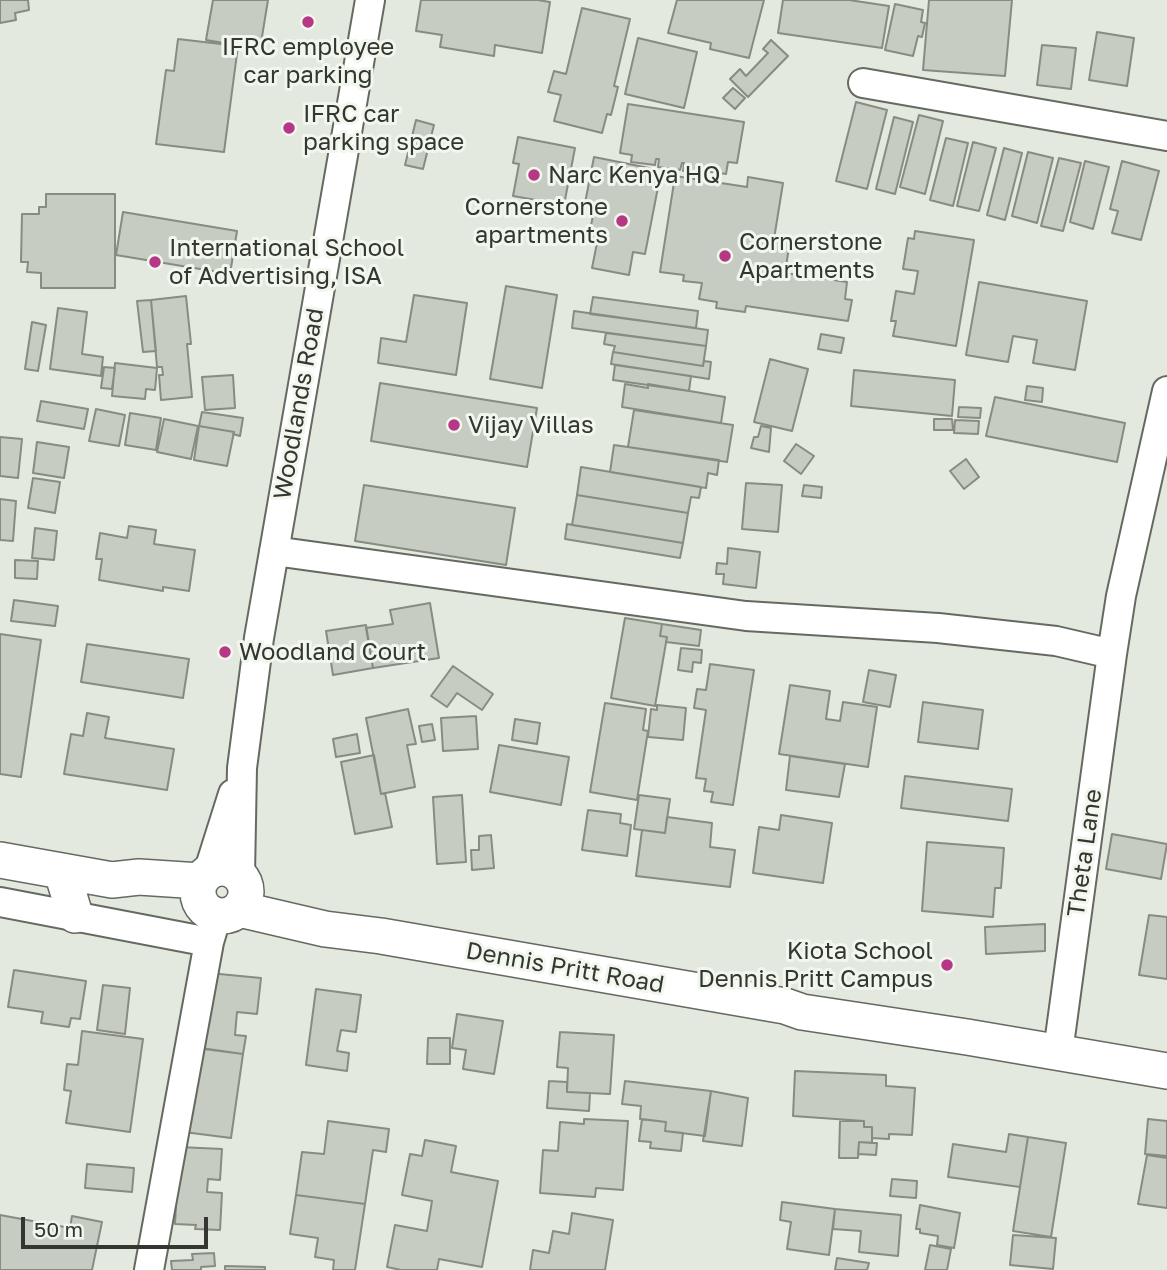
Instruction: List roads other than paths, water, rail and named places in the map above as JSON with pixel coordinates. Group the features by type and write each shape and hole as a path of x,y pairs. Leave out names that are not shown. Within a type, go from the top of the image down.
{"main road":[{"name":"Dennis Pritt Road","path":"0,860 112,880 138,892 220,898 302,924 785,1006 802,1012 1167,1071"},
{"path":"62,872 75,915"}],"street":[{"name":"Woodlands Road","path":"149,1270 220,898 242,768 259,638 370,0"},
{"path":"863,83 1167,136"},
{"name":"Theta Lane","path":"1058,1052 1121,596 1166,396"},
{"path":"274,551 746,616 937,628 1056,641 1112,654"},
{"path":"0,902 75,915 220,898"}],"place":[{"name":"IFRC employee car parking","path":"308,22"},
{"name":"IFRC car parking space","path":"289,128"},
{"name":"Narc Kenya HQ","path":"534,175"},
{"name":"Cornerstone apartments","path":"622,221"},
{"name":"Cornerstone Apartments","path":"725,256"},
{"name":"International School of Advertising, ISA","path":"155,262"},
{"name":"Vijay Villas","path":"454,425"},
{"name":"Woodland Court","path":"225,652"},
{"name":"Kiota School Dennis Pritt Campus","path":"947,965"}]}
